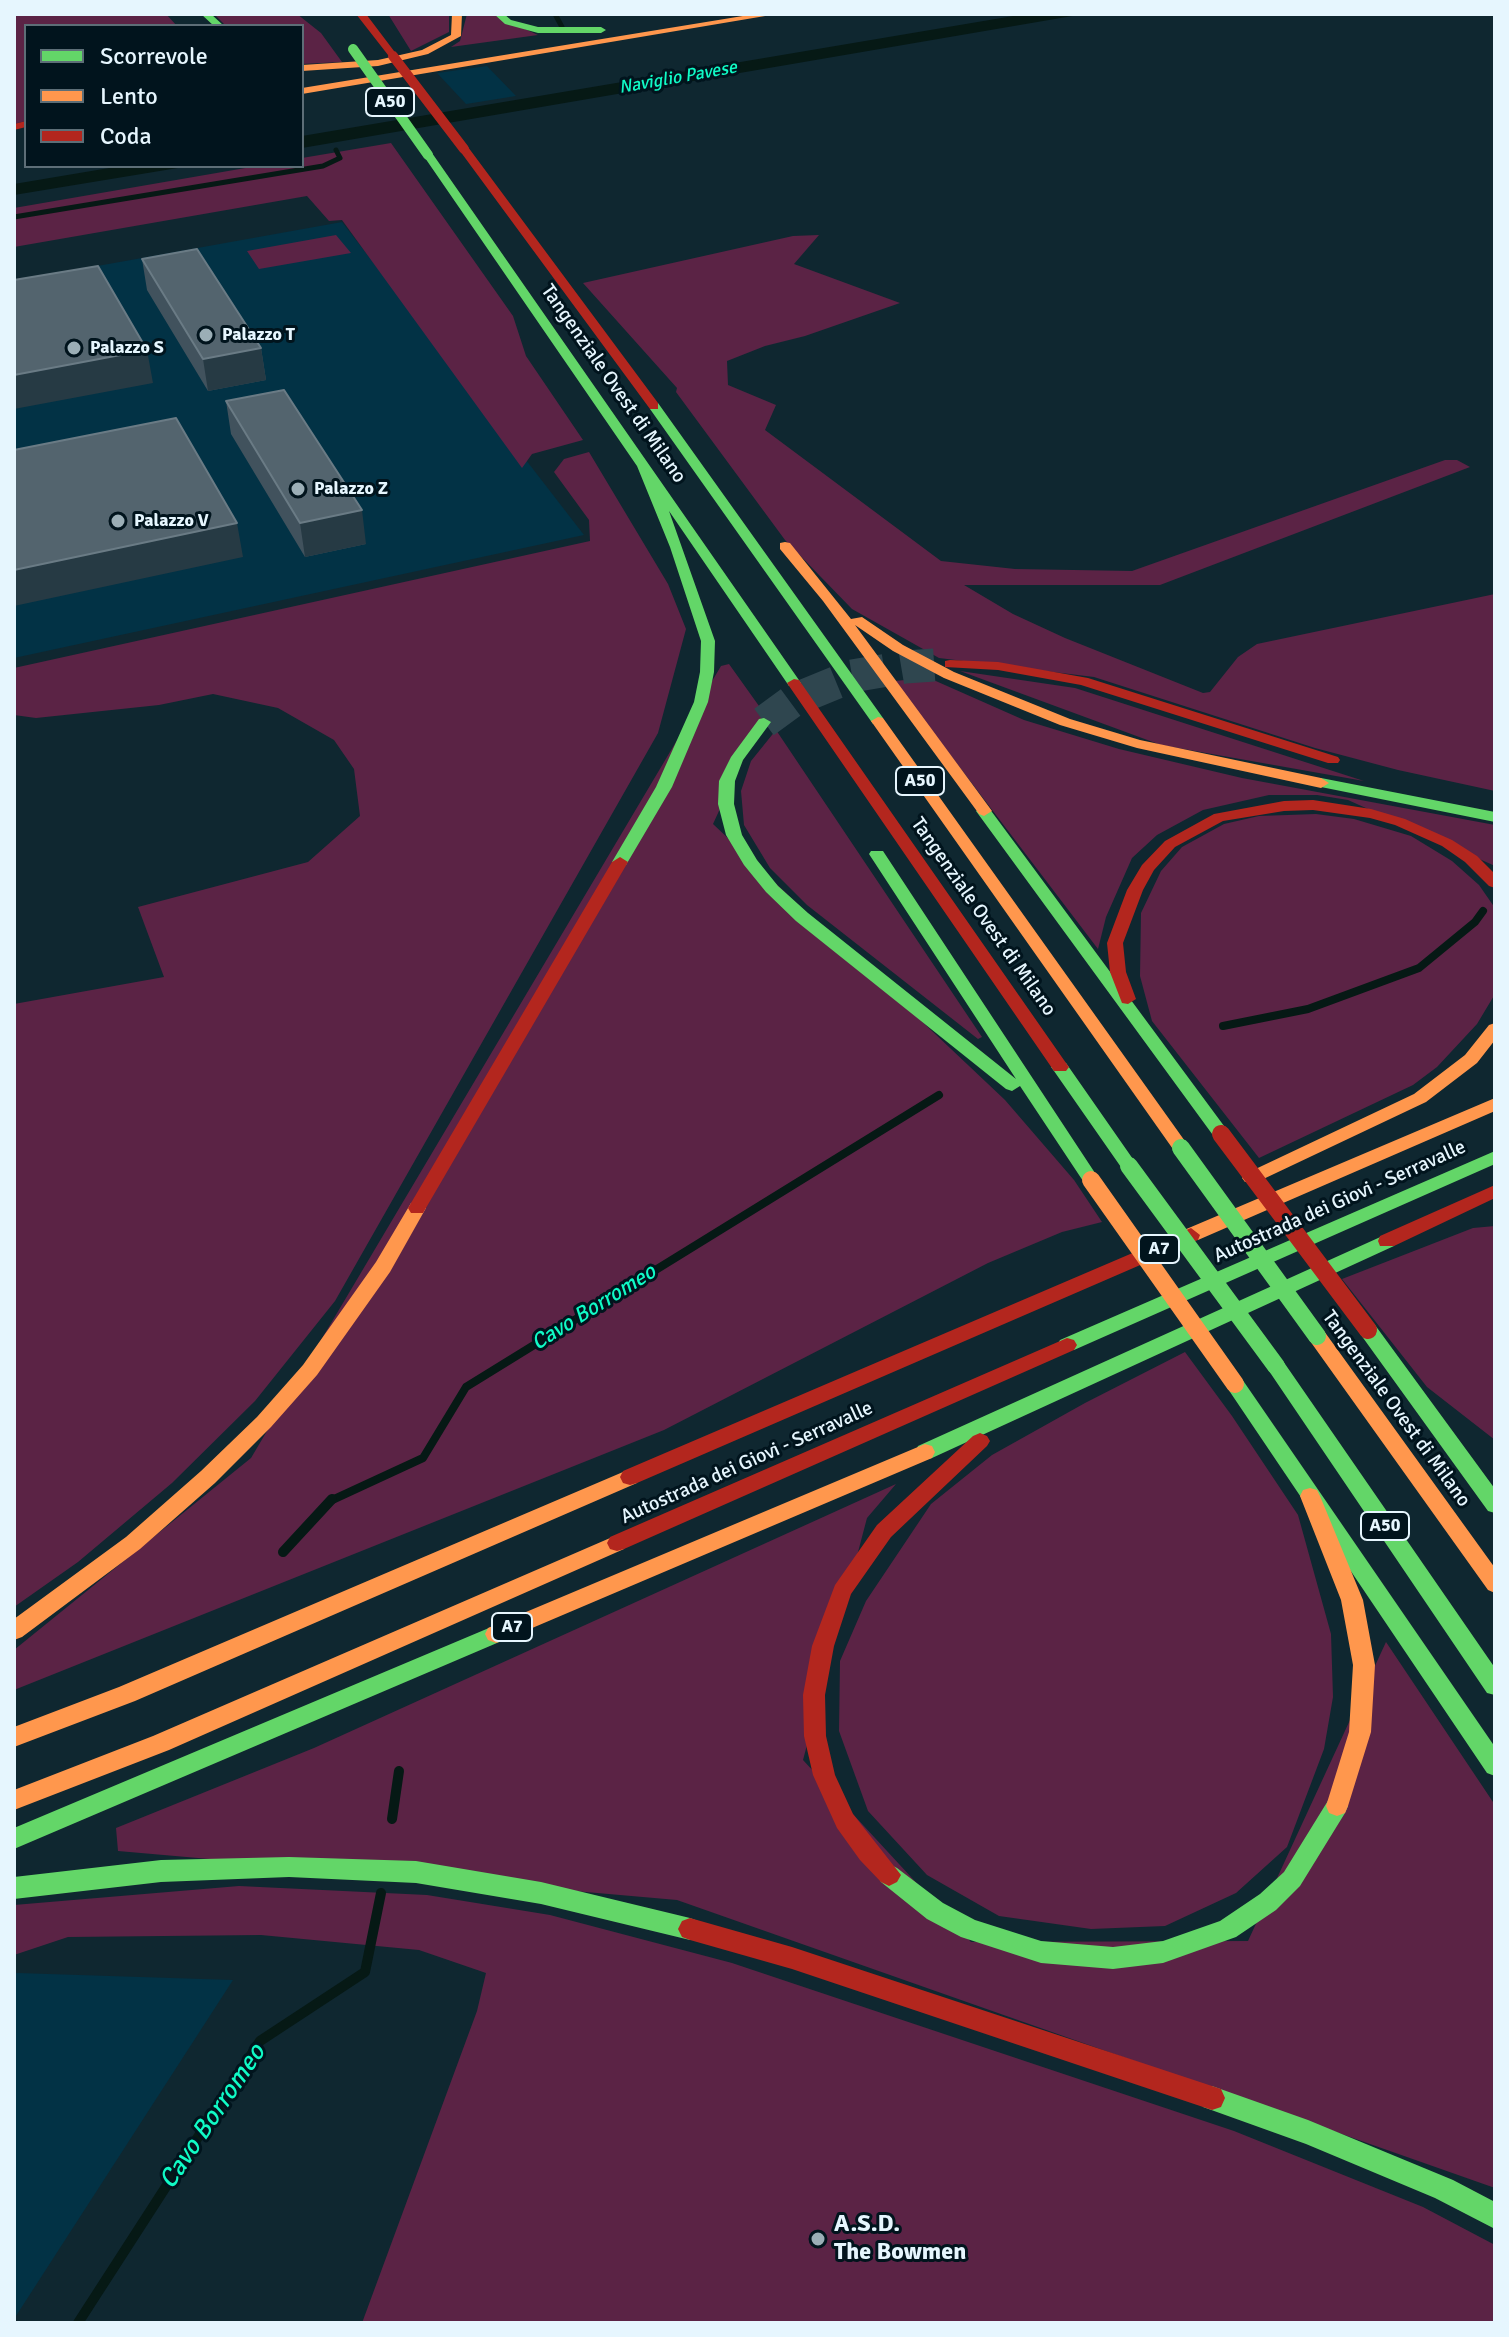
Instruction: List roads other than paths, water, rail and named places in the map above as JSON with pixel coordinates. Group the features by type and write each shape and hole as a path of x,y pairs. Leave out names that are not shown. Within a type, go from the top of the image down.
{"main road":[{"name":"Tangenziale Ovest di Milano","path":"361,14 385,58 464,149 660,414 1495,1584"},
{"path":"304,75 425,52 449,42 459,30 457,14"},
{"path":"499,14 508,22 538,30 601,30"},
{"path":"304,68 720,14"},
{"path":"304,82 728,14"},
{"path":"304,91 772,14"},
{"name":"Tangenziale Ovest di Milano","path":"348,44 1129,1166 1276,1366 1495,1686"},
{"path":"660,414 743,499"},
{"path":"14,1631 133,1543 253,1433 318,1360 383,1267 637,834 685,744 701,702 707,672 708,641 677,547 643,466"},
{"path":"772,532 828,598 1495,1505"},
{"path":"677,547 720,613"},
{"path":"828,598 898,648 936,668 1003,699 1065,722 1137,744 1244,768 1495,817"},
{"path":"950,664 998,666 1083,681 1345,764"},
{"path":"764,722 743,750 727,781 726,804 734,835 750,862 772,889 802,917 1046,1113"},
{"path":"1418,783 1495,799"},
{"path":"1136,1020 1118,972 1115,943 1123,917 1135,890 1158,855 1184,834 1219,817 1284,806 1313,805 1371,814 1400,822 1447,843 1471,859 1495,883"},
{"path":"865,836 1091,1180 1235,1384 1495,1766"},
{"path":"1107,1243 1420,1098 1471,1059 1495,1029"},
{"name":"Autostrada dei Giovi - Serravalle","path":"14,1737 127,1694 1495,1104"},
{"name":"Autostrada dei Giovi - Serravalle","path":"14,1800 161,1743 1495,1157"},
{"name":"A7","path":"14,1839 1009,1416 1495,1191"},
{"path":"1416,1228 1479,1220"},
{"path":"824,1393 966,1311"},
{"path":"1387,1357 1460,1425"},
{"path":"1009,1416 946,1470 884,1531 842,1591 823,1646 814,1716 819,1755 831,1794 845,1821 880,1867 920,1900 952,1920 1019,1947 1062,1956 1113,1958 1163,1952 1197,1942 1228,1929 1268,1902 1310,1854 1341,1800 1360,1732 1364,1665 1352,1600 1310,1496"},
{"path":"14,1888 161,1871 289,1867 416,1872 541,1893 666,1922 792,1958 1174,2085 1308,2132 1444,2189 1495,2216"}],"water":[{"name":"Naviglio Pavese","path":"1025,14 1084,14 304,148 304,136"},
{"path":"109,168 178,168 14,195 14,184"}],"waterway":[{"path":"555,14 562,27"},
{"path":"14,217 323,166 340,158 336,150"},
{"name":"Cavo Borromeo","path":"1223,1026 1308,1009 1419,968 1475,922 1483,911"},
{"name":"Cavo Borromeo","path":"330,1501 423,1458 466,1387 939,1095"},
{"name":"Cavo Borromeo","path":"283,1552 330,1501"},
{"name":"Cavo Borromeo","path":"392,1819 399,1771"},
{"name":"Cavo Borromeo","path":"78,2323 260,2041 365,1972 381,1893"}],"tunnel":[{"path":"764,722 794,700 852,676 905,667 950,664"}],"place":[{"name":"Palazzo T","path":"206,335"},
{"name":"Palazzo S","path":"74,348"},
{"name":"Palazzo Z","path":"298,489"},
{"name":"Palazzo V","path":"118,521"},
{"name":"A.S.D. The Bowmen","path":"818,2239"}]}
